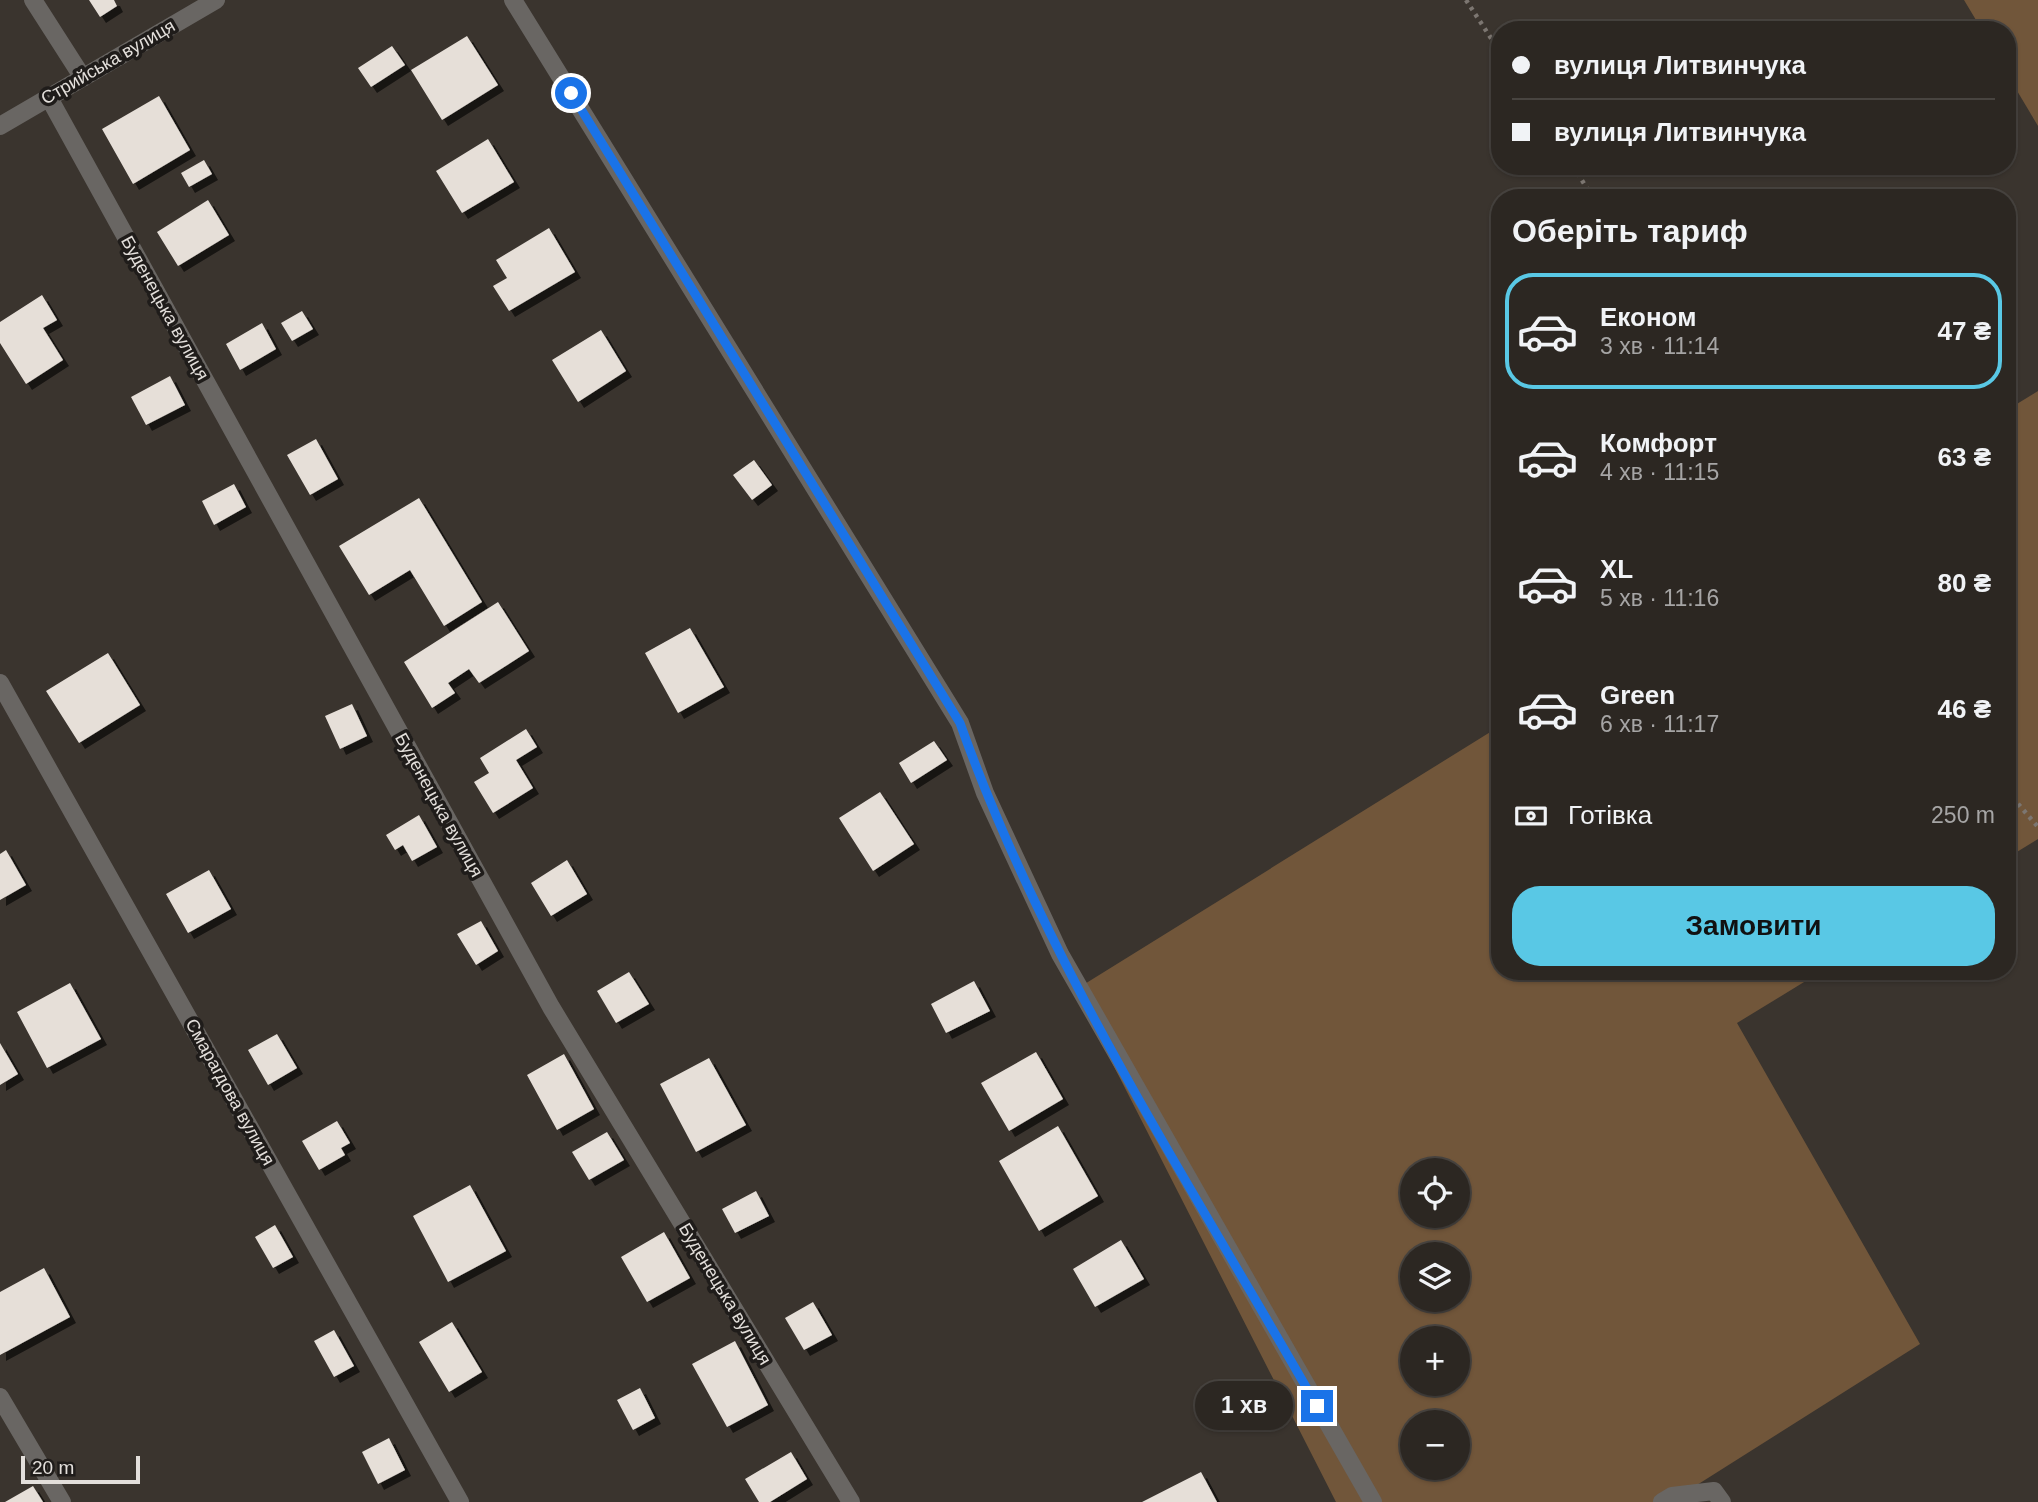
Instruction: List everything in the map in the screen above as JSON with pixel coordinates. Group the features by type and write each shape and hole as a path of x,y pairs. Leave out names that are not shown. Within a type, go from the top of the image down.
{"street":[{"path":"33,0 83,78"},
{"name":"Стрийська вулиця","path":"0,126 216,0"},
{"path":"513,0 960,723 985,793 1060,954 1373,1502"},
{"name":"Буденецька вулиця","path":"48,96 551,1007 851,1502"},
{"name":"Смарагдова вулиця","path":"0,683 460,1502"},
{"path":"0,1397 62,1502"},
{"path":"1662,1502 1672,1496 1718,1496"}],"path":[{"path":"1466,0 1491,38"},
{"path":"2016,801 2038,827"}],"shaded area":[{"path":"1964,0 2038,0 2038,126 2016,89 2016,21 1977,21"},
{"path":"2038,391 2038,839 2016,852 2016,404"},
{"path":"1491,732 1491,980 1807,980 1737,1023 1920,1344 1670,1502 1336,1502 1075,990"}],"building":[{"path":"89,0 114,0 117,6 100,17"},
{"path":"467,36 498,85 442,120 411,70"},
{"path":"392,46 405,65 371,87 358,68"},
{"path":"159,96 190,150 133,184 102,129"},
{"path":"488,139 514,182 462,213 436,171"},
{"path":"204,160 212,174 189,187 181,173"},
{"path":"208,200 229,235 178,266 157,232"},
{"path":"549,228 575,272 509,311 493,286 507,278 496,260"},
{"path":"42,295 57,320 43,328 63,360 26,384 0,343 0,322"},
{"path":"302,311 313,329 292,341 281,323"},
{"path":"262,323 276,349 240,370 226,344"},
{"path":"601,330 626,371 578,402 552,360"},
{"path":"170,376 185,405 146,425 131,397"},
{"path":"316,439 338,479 310,495 287,455"},
{"path":"754,460 772,485 752,500 733,475"},
{"path":"234,484 246,507 214,525 202,501"},
{"path":"419,498 482,602 444,626 410,570 369,595 339,546"},
{"path":"498,602 529,651 479,683 469,669 448,683 455,693 432,708 404,662"},
{"path":"690,628 724,687 678,713 645,653"},
{"path":"108,653 140,705 79,743 46,691"},
{"path":"352,704 367,736 340,749 325,716"},
{"path":"526,729 537,747 516,760 533,788 493,813 474,782 489,773 480,758"},
{"path":"934,741 947,760 911,783 899,763"},
{"path":"880,792 914,844 873,871 839,818"},
{"path":"419,815 437,847 412,861 403,845 395,850 386,835"},
{"path":"6,850 26,885 0,900 0,854"},
{"path":"567,860 587,894 551,916 531,883"},
{"path":"209,870 231,909 188,933 166,894"},
{"path":"481,921 498,951 476,965 457,934"},
{"path":"629,972 649,1004 616,1023 597,991"},
{"path":"974,981 990,1011 946,1033 931,1004"},
{"path":"70,983 101,1039 47,1068 17,1012"},
{"path":"277,1034 297,1068 268,1085 248,1050"},
{"path":"0,1043 18,1074 0,1085"},
{"path":"1036,1052 1063,1099 1009,1131 981,1083"},
{"path":"564,1054 594,1109 557,1130 527,1075"},
{"path":"709,1058 746,1125 696,1152 660,1084"},
{"path":"337,1121 350,1143 341,1148 345,1155 319,1170 302,1141"},
{"path":"1058,1126 1098,1196 1039,1231 999,1161"},
{"path":"607,1132 624,1160 589,1180 572,1152"},
{"path":"470,1185 506,1251 448,1282 413,1216"},
{"path":"756,1191 769,1216 735,1233 722,1209"},
{"path":"275,1225 293,1257 273,1268 255,1237"},
{"path":"664,1232 690,1278 647,1302 621,1257"},
{"path":"1121,1240 1144,1279 1095,1307 1073,1269"},
{"path":"44,1268 70,1317 0,1355 0,1292"},
{"path":"813,1302 832,1335 804,1350 785,1318"},
{"path":"452,1322 482,1372 449,1392 419,1342"},
{"path":"334,1330 354,1366 334,1377 314,1341"},
{"path":"735,1341 768,1405 727,1427 692,1364"},
{"path":"640,1388 655,1418 633,1430 617,1400"},
{"path":"389,1438 405,1470 378,1484 362,1452"},
{"path":"791,1452 807,1479 770,1502 759,1502 745,1479"},
{"path":"1201,1472 1217,1502 1142,1502"},
{"path":"33,1486 43,1502 5,1502"}],"route":[{"path":"571,93 960,723 985,793 1014,860 1060,954 1317,1406"}]}
